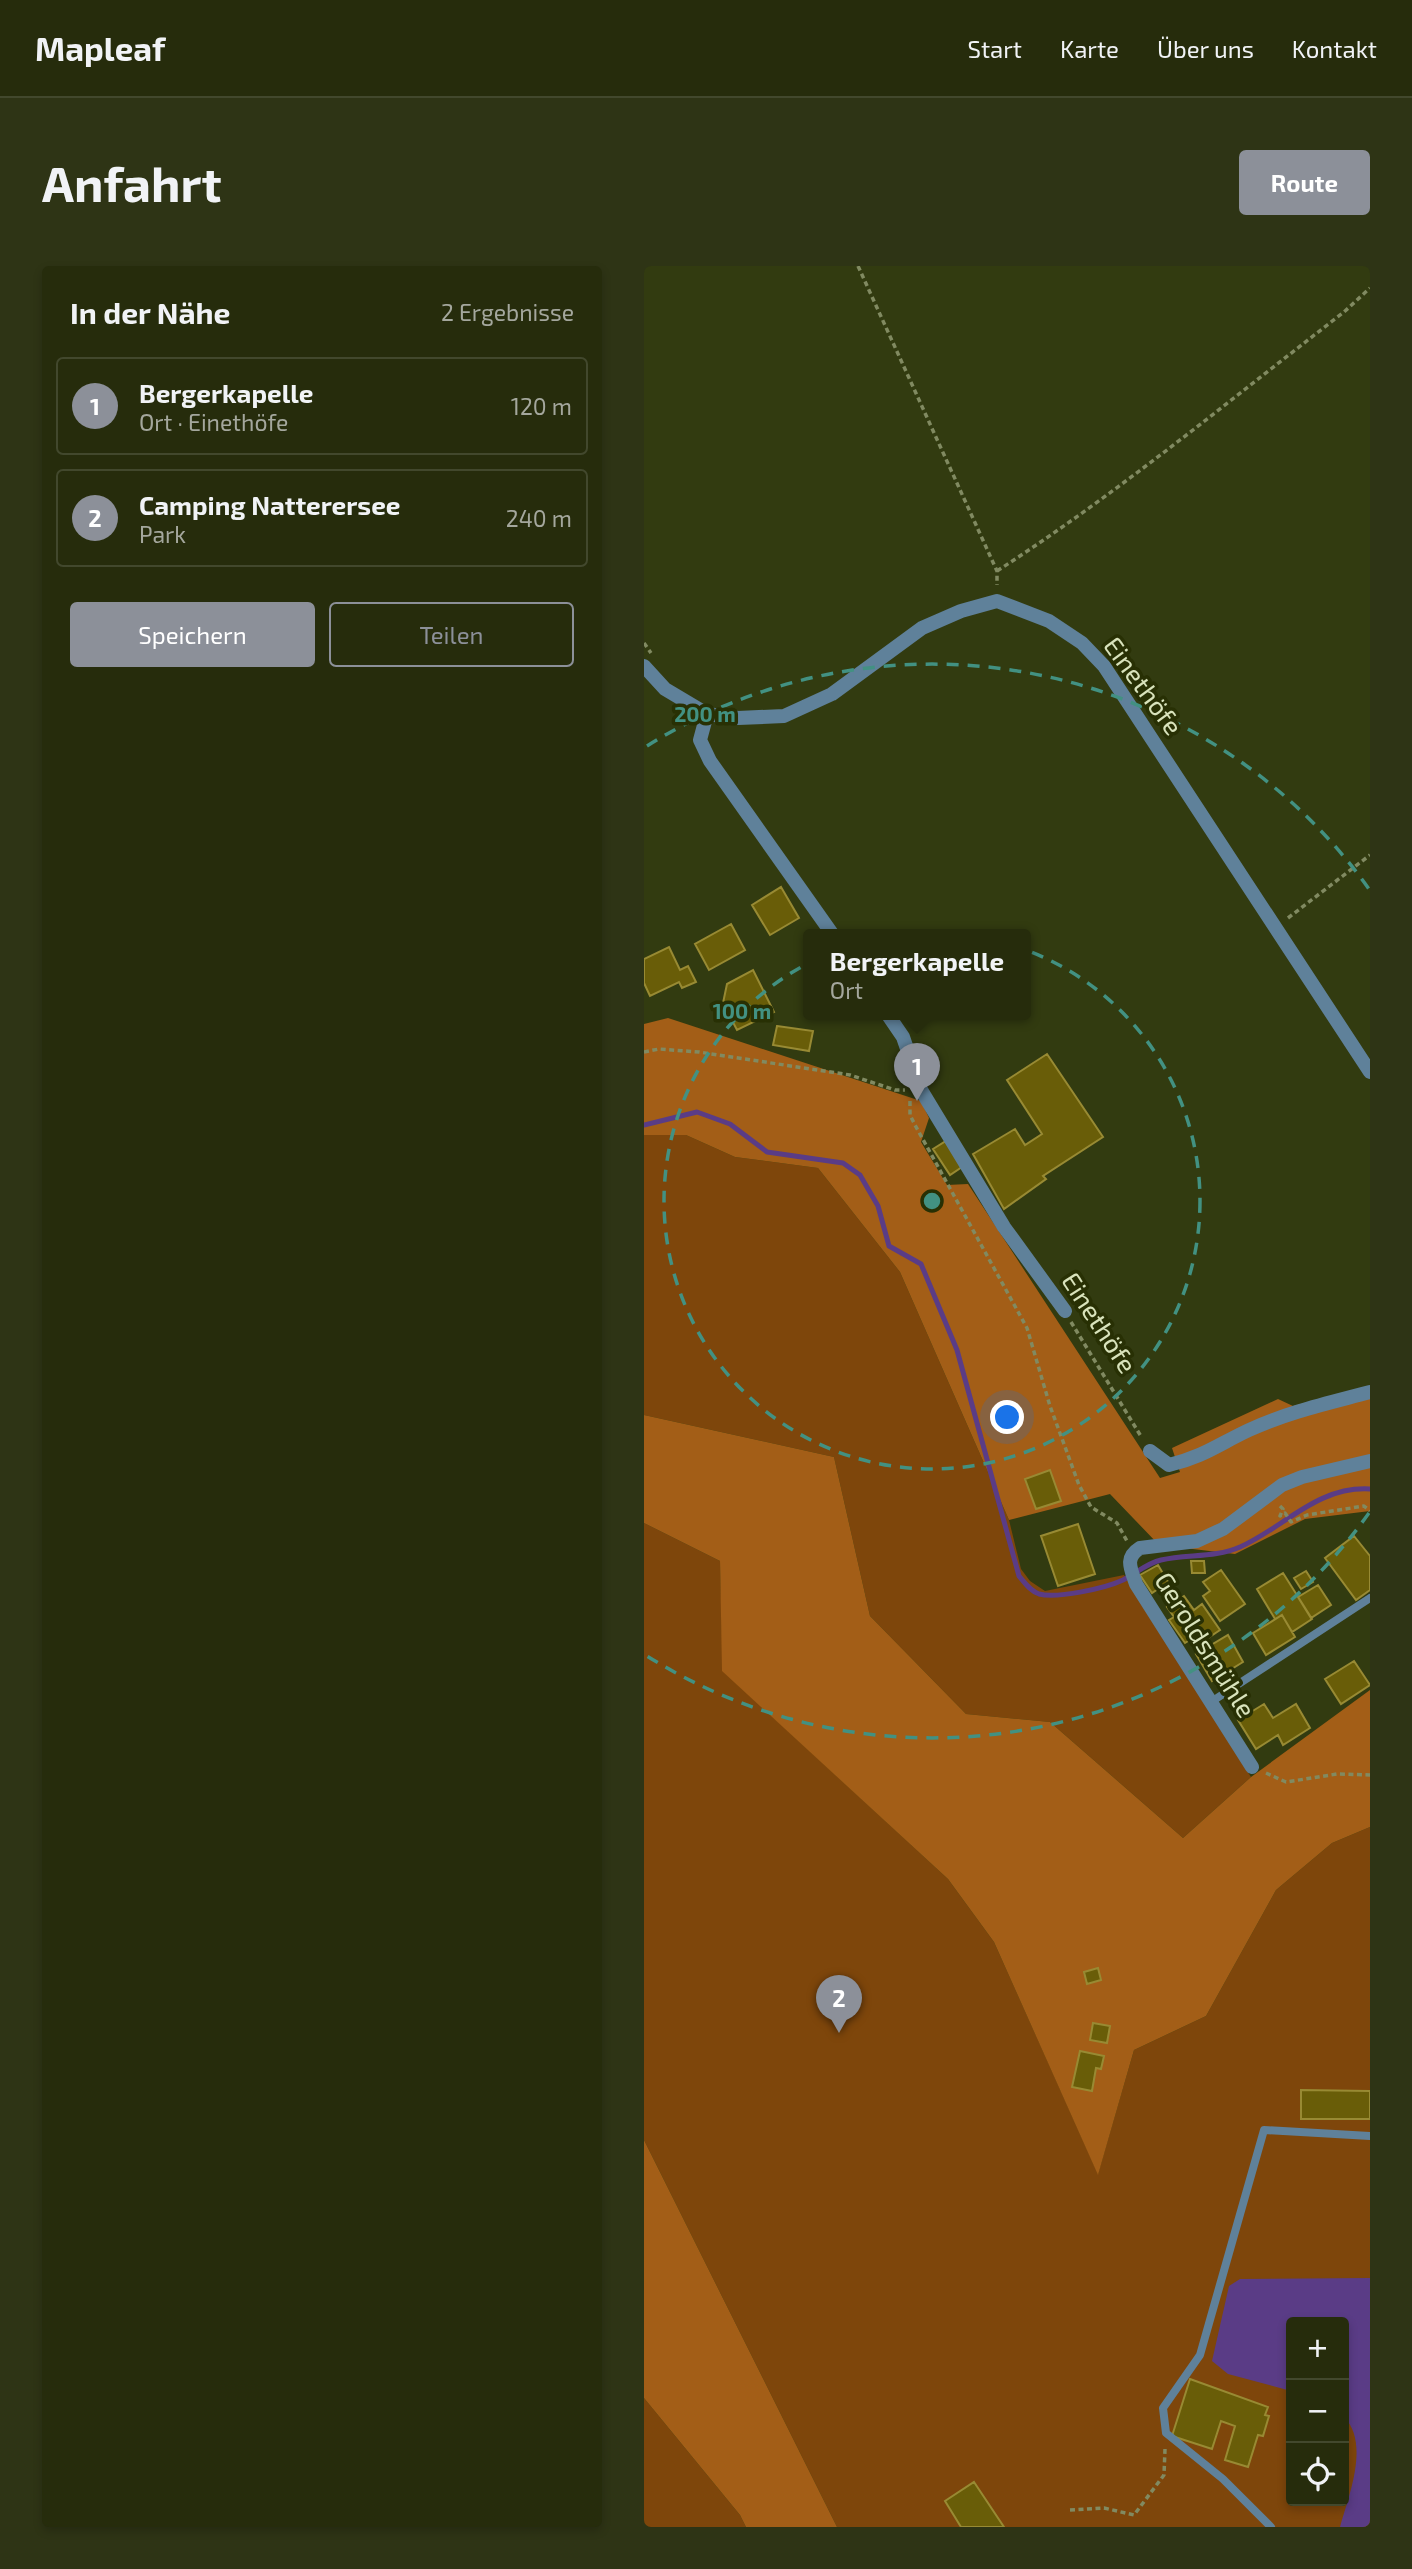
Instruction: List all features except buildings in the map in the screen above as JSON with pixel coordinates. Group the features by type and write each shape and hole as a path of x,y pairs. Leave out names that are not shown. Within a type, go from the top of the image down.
{"street":[{"path":"644,666 665,689 707,714 738,718 784,716 832,694 922,628 961,611 997,601"},
{"name":"Einethöfe","path":"997,601 1049,621 1082,643 1104,666 1370,1072"},
{"path":"707,714 700,740 710,761 829,929"},
{"name":"Einethöfe","path":"891,1020 903,1037 921,1090 1003,1227 1065,1311"},
{"path":"1150,1451 1169,1465 1199,1458 1249,1430 1300,1410 1370,1392"},
{"name":"Geroldsmühle","path":"1252,1767 1136,1584 1130,1558 1140,1548 1197,1541 1223,1529 1282,1485 1302,1477 1370,1461"}],"lane":[{"path":"1211,1702 1370,1598"},
{"path":"1271,2527 1223,2479 1166,2432 1163,2408 1200,2355 1264,2130 1370,2136"}],"path":[{"path":"858,266 997,571 997,601"},
{"path":"997,571 1055,534 1119,486 1345,312 1370,288"},
{"path":"1276,927 1370,855"},
{"path":"644,1052 659,1049 699,1052 850,1075 895,1090 921,1090"},
{"path":"921,1090 909,1102 910,1115 1027,1328 1050,1406 1079,1485 1091,1507 1117,1523 1130,1558"},
{"name":"Einethöfe","path":"1065,1311 1150,1451"},
{"path":"1286,1513 1292,1522 1307,1515 1364,1506 1370,1511"},
{"path":"1252,1767 1286,1782 1337,1774 1370,1775"},
{"path":"1070,2510 1104,2508 1134,2515 1164,2475 1166,2432"}],"shaded area":[{"path":"668,1018 921,1101 929,1118 921,1142 947,1185 968,1184 1160,1478 1180,1472 1172,1448 1278,1399 1293,1406 1370,1387 1370,1511 1305,1519 1235,1554 1159,1545 1110,1494 1009,1520 900,1272 818,1168 735,1157 686,1135 644,1135 644,1024"},
{"path":"644,1135 686,1135 735,1157 818,1168 900,1272 1009,1520 1021,1569 1030,1581 1045,1591 1124,1575 1251,1777 1183,1838 1050,1722 966,1714 870,1616 834,1457 644,1415"},
{"path":"644,1415 834,1457 870,1616 966,1714 1050,1722 1183,1838 1251,1777 1370,1690 1370,1827 1332,1843 1276,1890 1206,2016 1134,2050 1098,2175 994,1942 948,1879 722,1671 720,1561 644,1523"},
{"path":"644,1523 720,1561 723,1671 948,1879 994,1942 1098,2174 1134,2050 1206,2016 1276,1890 1332,1843 1370,1827 1370,2527 837,2527 644,2140"},
{"path":"644,2140 837,2527 746,2527 740,2515 644,2398"},
{"path":"1370,2278 1370,2527 1340,2527 1346,2506 1349,2506 1357,2455 1356,2441 1349,2424 1349,2317 1286,2317 1286,2390 1228,2374 1212,2361 1229,2286 1240,2279"},
{"path":"644,2398 740,2515 746,2527 644,2527"}],"waterway":[{"path":"644,1125 697,1112 730,1124 767,1152 843,1163 860,1175 878,1206 889,1246 921,1264 957,1350 1019,1576 1036,1593 1057,1595 1094,1589 1123,1580 1156,1561 1211,1554 1240,1547 1317,1501 1351,1490 1370,1489"}],"place":[{"name":"Bergerkapelle","path":"917,1101"},
{"name":"Camping Natterersee","path":"839,2033"}]}
